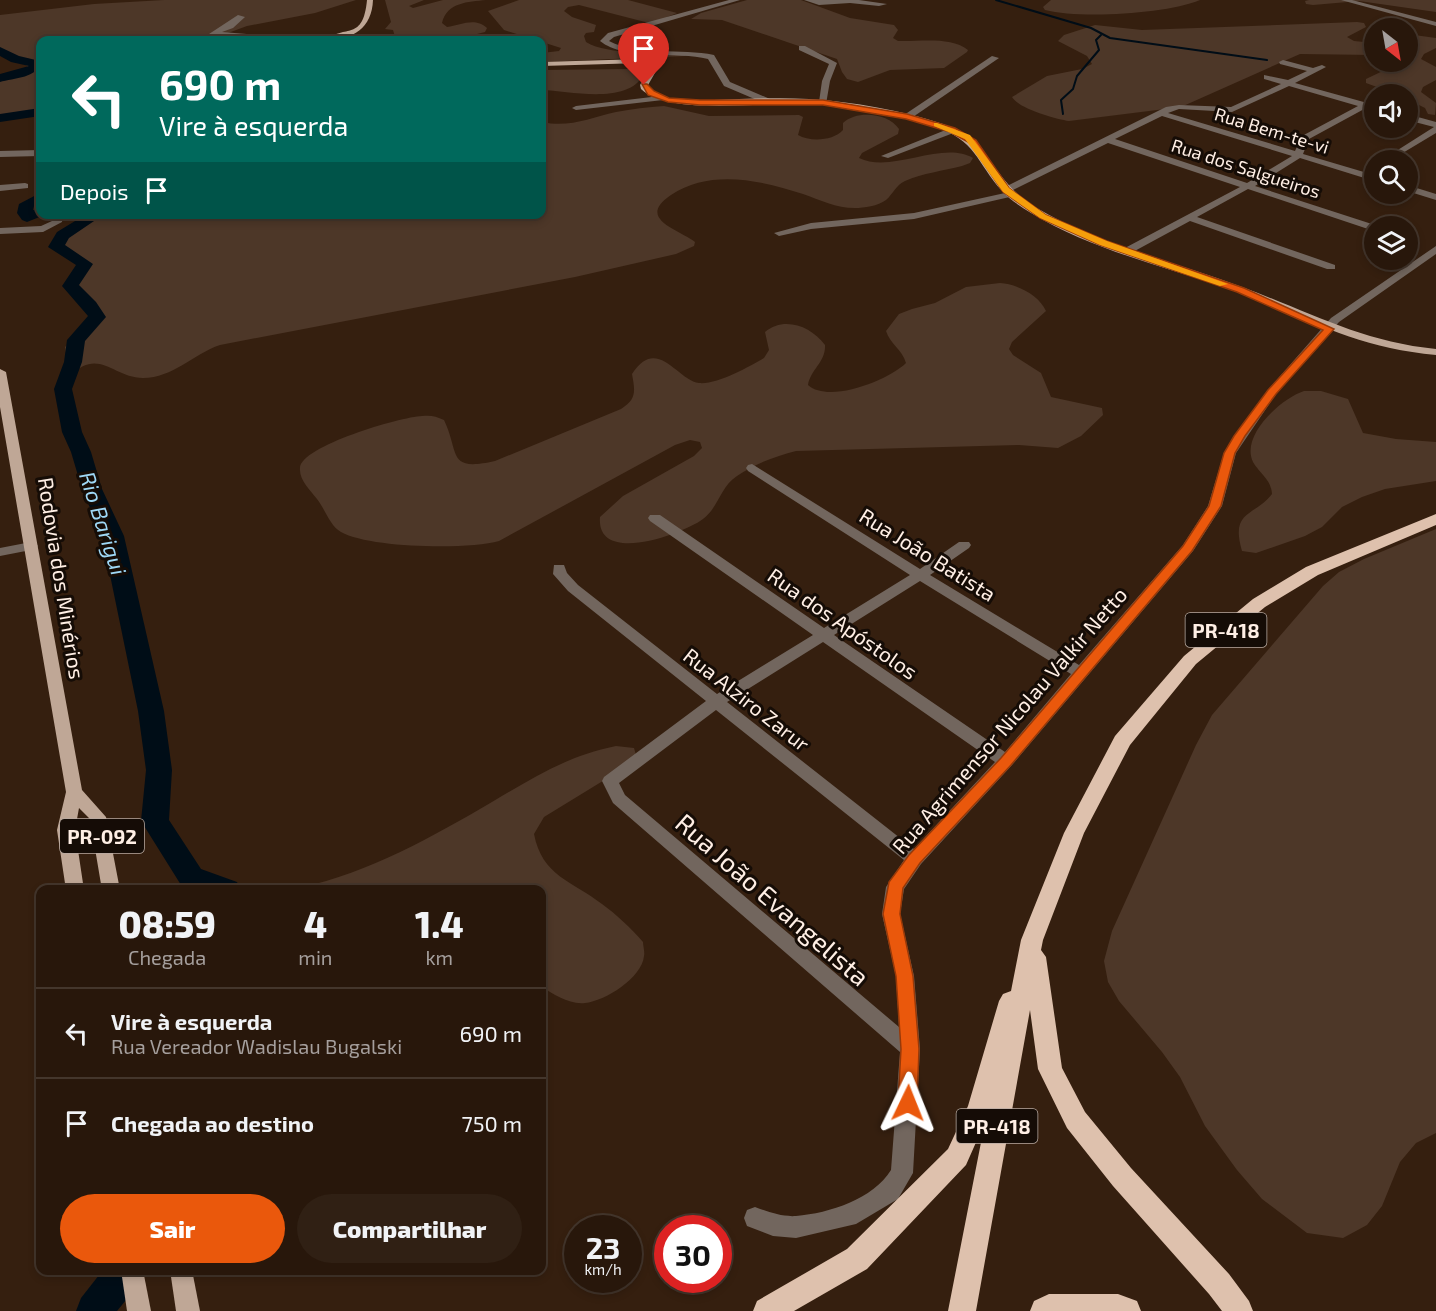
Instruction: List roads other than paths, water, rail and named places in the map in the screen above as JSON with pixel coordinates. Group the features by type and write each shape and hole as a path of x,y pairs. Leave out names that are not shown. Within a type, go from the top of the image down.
{"highway":[{"name":"PR-418","path":"962,1311 1032,940 1074,833 1122,741 1190,660 1259,603 1312,571 1436,519"},
{"path":"767,1311 857,1259 957,1157 980,1106 1009,1005 1032,940"},
{"path":"1032,940 1050,1069 1076,1120 1122,1177 1219,1284 1239,1311"},
{"path":"1044,1311 1049,1308 1118,1308 1127,1311"}],"main road":[{"path":"346,36 364,25 370,11 370,0"},
{"path":"546,64 627,60 650,63 655,66 644,85 645,89 660,98 700,102 823,102 907,117 952,130 973,142 1008,192 1043,217 1080,234 1240,290 1329,329 1382,346 1436,352"},
{"name":"Rodovia dos Minérios","path":"0,372 74,792 66,830 74,885"},
{"name":"PR-092","path":"74,792 98,817 110,885"},
{"path":"133,1275 139,1311"}],"street":[{"path":"737,0 611,35 604,41 611,47 624,49 685,51 711,57 727,84 767,101"},
{"path":"807,0 827,5 849,1 867,5 884,4"},
{"path":"1344,0 1436,24"},
{"path":"241,17 230,26 213,34 241,36"},
{"path":"802,48 833,63 826,81 823,102"},
{"path":"907,117 995,58"},
{"path":"779,233 811,226 914,216 1008,192 1165,111 1179,107 1232,110 1319,69 1283,62"},
{"path":"1303,77 1268,72 1290,83 1364,104"},
{"path":"576,108 660,98"},
{"path":"1127,251 1281,168 1298,156 1305,138 1364,109"},
{"name":"Rua Bem-te-vi","path":"1165,111 1298,156 1364,175"},
{"path":"1418,121 1436,127"},
{"path":"1401,150 1436,127"},
{"path":"885,156 952,130"},
{"name":"Rua dos Salgueiros","path":"1108,140 1364,225"},
{"path":"0,154 36,153"},
{"path":"0,188 25,186"},
{"path":"1418,191 1436,197"},
{"path":"0,231 43,229 57,222 57,219"},
{"path":"1190,219 1331,267"},
{"name":"Rua Agrimensor Nicolau Valkir Netto","path":"755,1218 774,1225 795,1227 856,1213 890,1192 902,1173 910,1049 905,976 891,914 895,887 915,859 1006,761 1188,548 1215,506 1230,453 1272,392 1344,313 1436,249"},
{"name":"Rua João Batista","path":"752,468 920,575 1082,674"},
{"name":"Rua dos Apóstolos","path":"656,518 1006,761"},
{"path":"717,701 920,575 964,545"},
{"path":"0,552 31,546"},
{"name":"Rua Alziro Zarur","path":"559,568 560,574 573,588 915,859"},
{"name":"Rua João Evangelista","path":"717,701 610,782 619,799 910,1049"}],"waterway":[{"path":"996,0 1091,28 1110,38 1267,60"},
{"path":"1063,114 1061,100 1073,89 1077,76 1099,50 1096,40 1101,35"},
{"name":"Rio Barigui","path":"0,51 15,59 36,64"},
{"name":"Rio Barigui","path":"0,78 32,70 36,65"},
{"name":"Rio Barigui","path":"0,118 36,113"},
{"name":"Rio Barigui","path":"36,199 27,204 25,213 27,217 36,214"},
{"name":"Rio Barigui","path":"89,219 63,235 56,247 85,264 70,286 90,306 97,317 76,340 73,362 63,389 72,432 81,452 92,489 113,536 151,711 159,770 155,821 191,877 213,885"},
{"name":"Rio Barigui","path":"94,1311 123,1275"}]}
